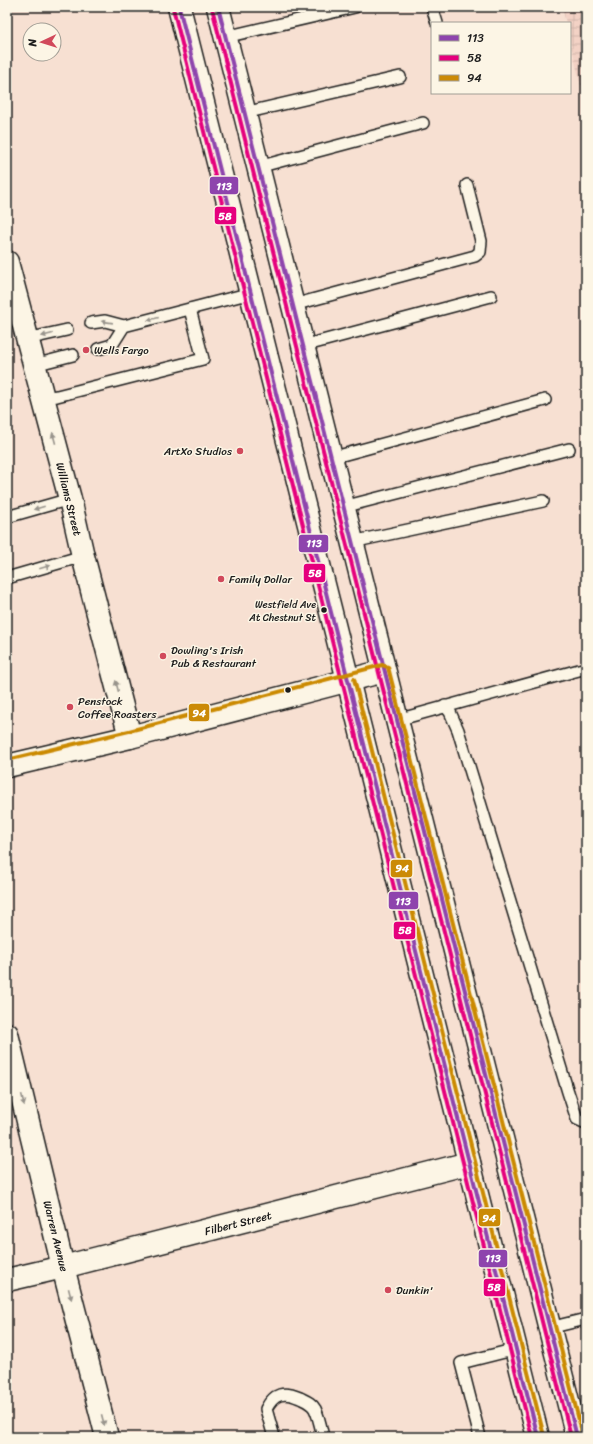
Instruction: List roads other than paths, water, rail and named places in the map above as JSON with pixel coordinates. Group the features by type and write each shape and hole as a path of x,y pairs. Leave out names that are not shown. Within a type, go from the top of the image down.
{"main road":[{"path":"179,7 538,1437"},
{"path":"218,7 577,1437"},
{"name":"Williams Street","path":"7,262 70,499 83,556 130,737"},
{"path":"7,766 130,737 384,670"},
{"name":"Warren Avenue","path":"7,1034 63,1267 107,1437"},
{"name":"Filbert Street","path":"7,1280 469,1163"}],"lane":[{"path":"225,37 355,7"},
{"path":"432,7 436,22"},
{"path":"244,113 400,77"},
{"path":"258,167 423,123"},
{"path":"292,305 476,256 480,252 481,242 467,185"},
{"path":"91,323 105,321 124,326 250,293"},
{"path":"303,346 491,296"},
{"path":"43,398 57,396 203,359 190,309"},
{"path":"98,349 112,345 124,326"},
{"path":"27,339 68,330"},
{"path":"34,365 73,355"},
{"path":"331,458 545,400"},
{"path":"343,506 569,449"},
{"path":"7,517 70,499"},
{"path":"352,542 543,501"},
{"path":"7,578 83,556"},
{"path":"397,720 586,668"},
{"path":"445,706 450,712 458,730 568,1092 578,1120 586,1123"},
{"path":"549,1328 586,1319"},
{"path":"480,1437 461,1363 516,1349"},
{"path":"274,1437 266,1409 270,1400 278,1395 291,1394 308,1402 315,1408 323,1437"}],"place":[{"name":"Wells Fargo","path":"86,350"},
{"name":"ArtXo Studios","path":"240,451"},
{"name":"Family Dollar","path":"221,579"},
{"name":"Westfield Ave At Chestnut St","path":"324,610"},
{"name":"Dowling's Irish Pub & Restaurant","path":"163,656"},
{"name":"Penstock Coffee Roasters","path":"70,707"},
{"name":"Dunkin'","path":"388,1290"}]}
